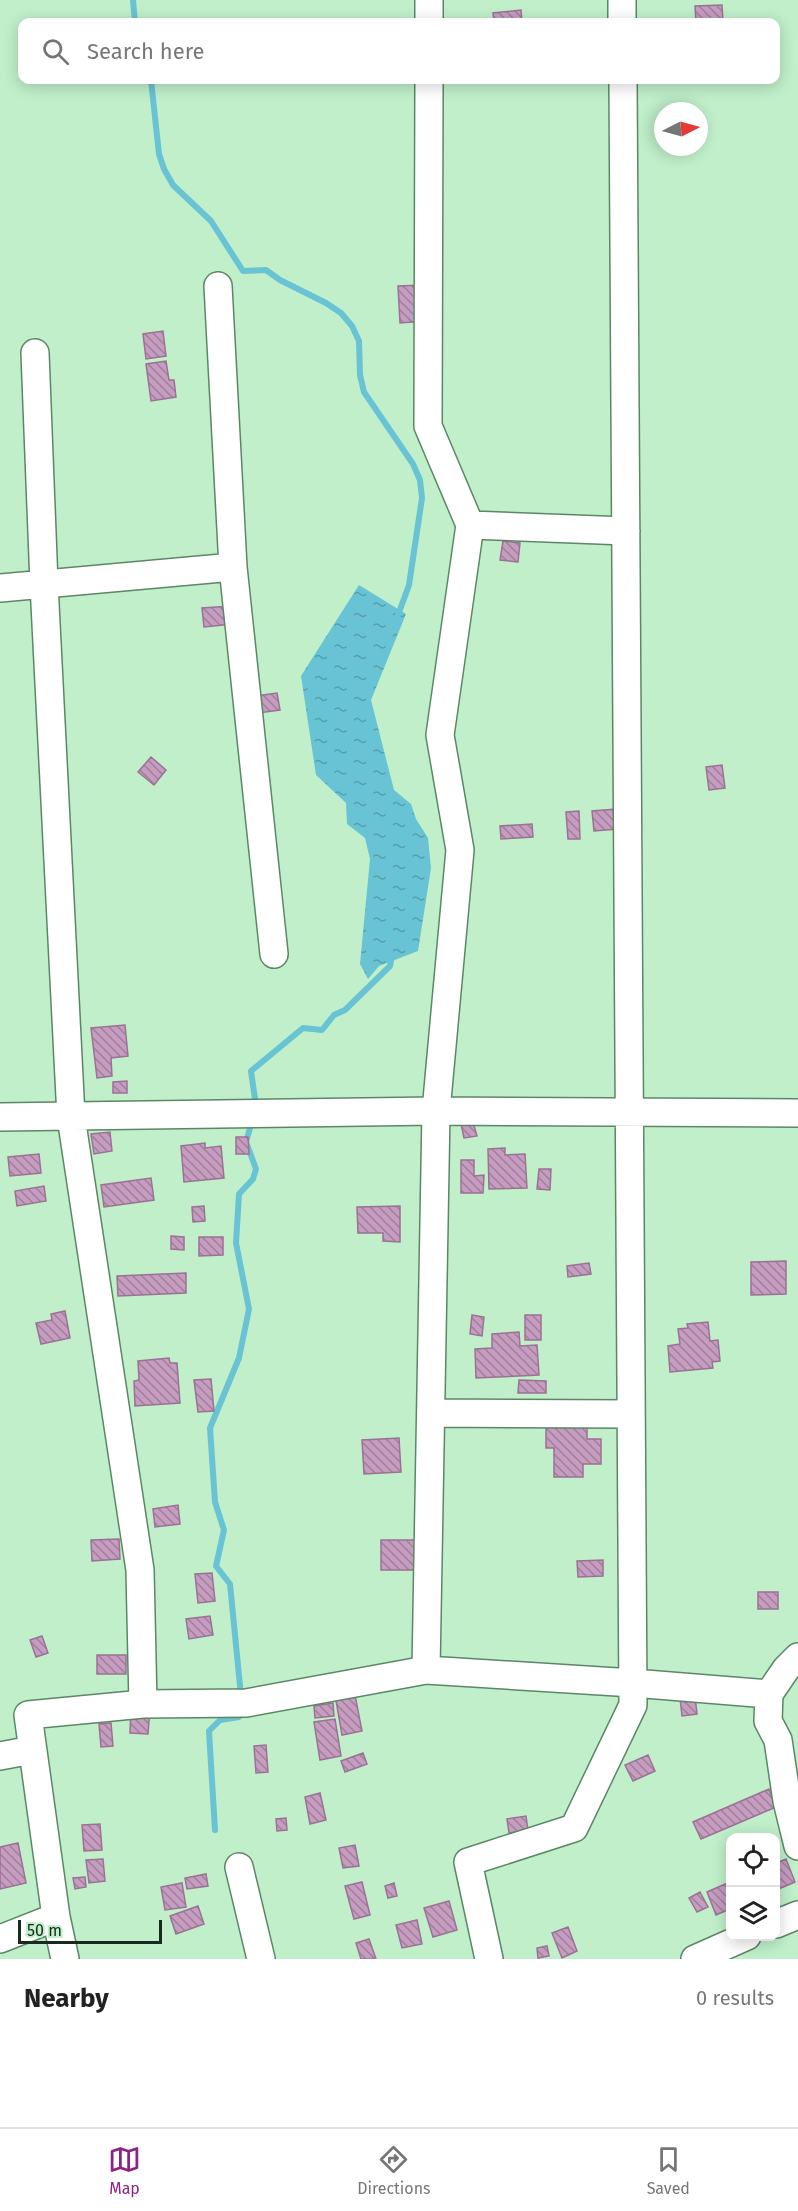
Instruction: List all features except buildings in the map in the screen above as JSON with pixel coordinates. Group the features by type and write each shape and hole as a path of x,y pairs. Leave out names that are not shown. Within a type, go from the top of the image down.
{"street":[{"path":"429,0 429,18"},
{"path":"622,0 622,18"},
{"path":"426,1670 436,1111 460,850 440,735 470,525 428,426 429,84"},
{"path":"489,1959 468,1862 574,1828 633,1705 623,84"},
{"path":"218,286 233,567 274,954"},
{"path":"34,353 71,1117 140,1570 143,1704"},
{"path":"470,525 626,531"},
{"path":"0,588 233,567"},
{"path":"0,1117 436,1111 798,1113"},
{"path":"430,1413 632,1414"},
{"path":"794,1665 769,1694 768,1721 778,1740 787,1801 798,1845"},
{"path":"65,1959 56,1917 28,1715 143,1704 241,1704 426,1670 769,1694"},
{"path":"0,1756 32,1750"},
{"path":"239,1867 261,1959"},
{"path":"780,1922 798,1915"},
{"path":"0,1939 56,1917"},
{"path":"695,1959 736,1941"}],"water":[{"path":"359,585 406,614 371,700 394,790 411,804 416,819 428,838 431,868 418,951 379,966 368,979 360,964 370,859 365,838 347,824 346,803 316,775 301,676"}],"waterway":[{"path":"133,0 135,18"},
{"path":"151,84 159,154 173,185 211,221 243,271 266,270 280,280 326,303 341,313 352,326 359,341 360,375 364,392 413,464 420,480 422,498 409,585 397,618"},
{"path":"256,1106 251,1071 303,1028 322,1030 334,1015 345,1010 390,966 392,955"},
{"path":"241,1696 230,1584 216,1566 224,1530 215,1502 210,1428 239,1358 249,1309 236,1243 239,1194 253,1179 256,1169 246,1142 252,1121"},
{"path":"215,1830 209,1731 220,1720 239,1717 243,1712"}]}
